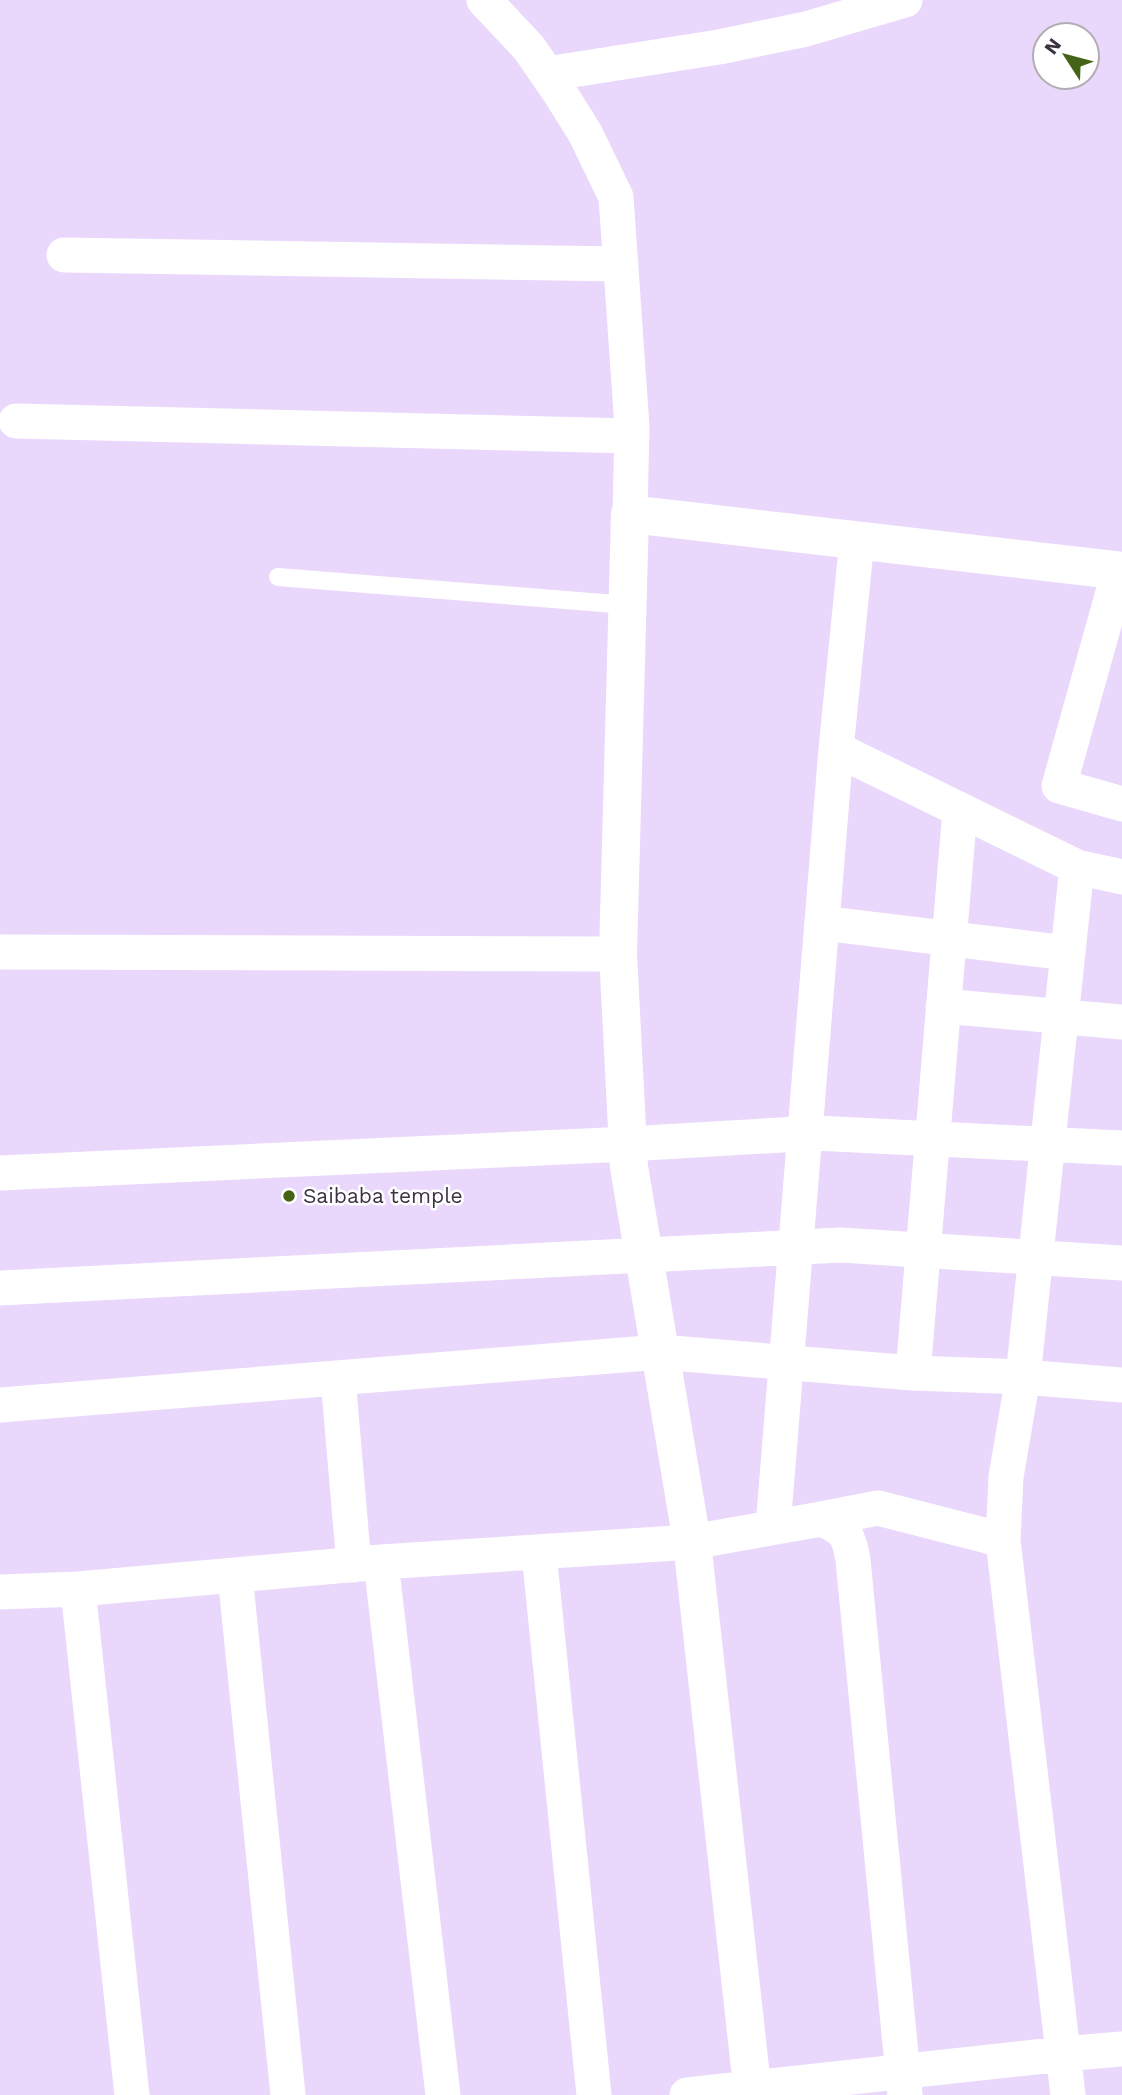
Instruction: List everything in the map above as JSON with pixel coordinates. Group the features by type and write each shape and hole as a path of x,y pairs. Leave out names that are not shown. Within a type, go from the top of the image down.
{"street":[{"path":"484,0 529,48 553,82 585,133 616,197 632,436 618,954 629,1167 692,1542 753,2091"},
{"path":"553,82 806,29 905,0"},
{"path":"64,255 621,264"},
{"path":"16,421 632,436"},
{"path":"630,514 1120,571 1059,786 1122,804"},
{"path":"773,1527 836,748 857,540"},
{"path":"836,748 1077,867 1122,877"},
{"path":"912,1373 960,810"},
{"path":"1068,2095 1003,1540 1006,1477 1023,1377 1077,867"},
{"path":"822,923 1067,953"},
{"path":"0,952 618,954"},
{"path":"943,1006 1122,1022"},
{"path":"0,1173 805,1134 1122,1148"},
{"path":"0,1288 841,1245 1122,1263"},
{"path":"0,1405 660,1352 912,1373 1023,1377 1122,1385"},
{"path":"338,1378 368,1564 443,2095"},
{"path":"0,1592 78,1589 368,1564 692,1542 878,1508 1003,1540"},
{"path":"821,1518 838,1525 850,1541 904,2084"},
{"path":"539,1553 594,2095"},
{"path":"235,1575 288,2095"},
{"path":"78,1589 132,2095"},
{"path":"687,2095 904,2084 1063,2054 1122,2049"}],"lane":[{"path":"278,578 628,605"}],"place":[{"name":"Saibaba temple","path":"289,1196"}]}
